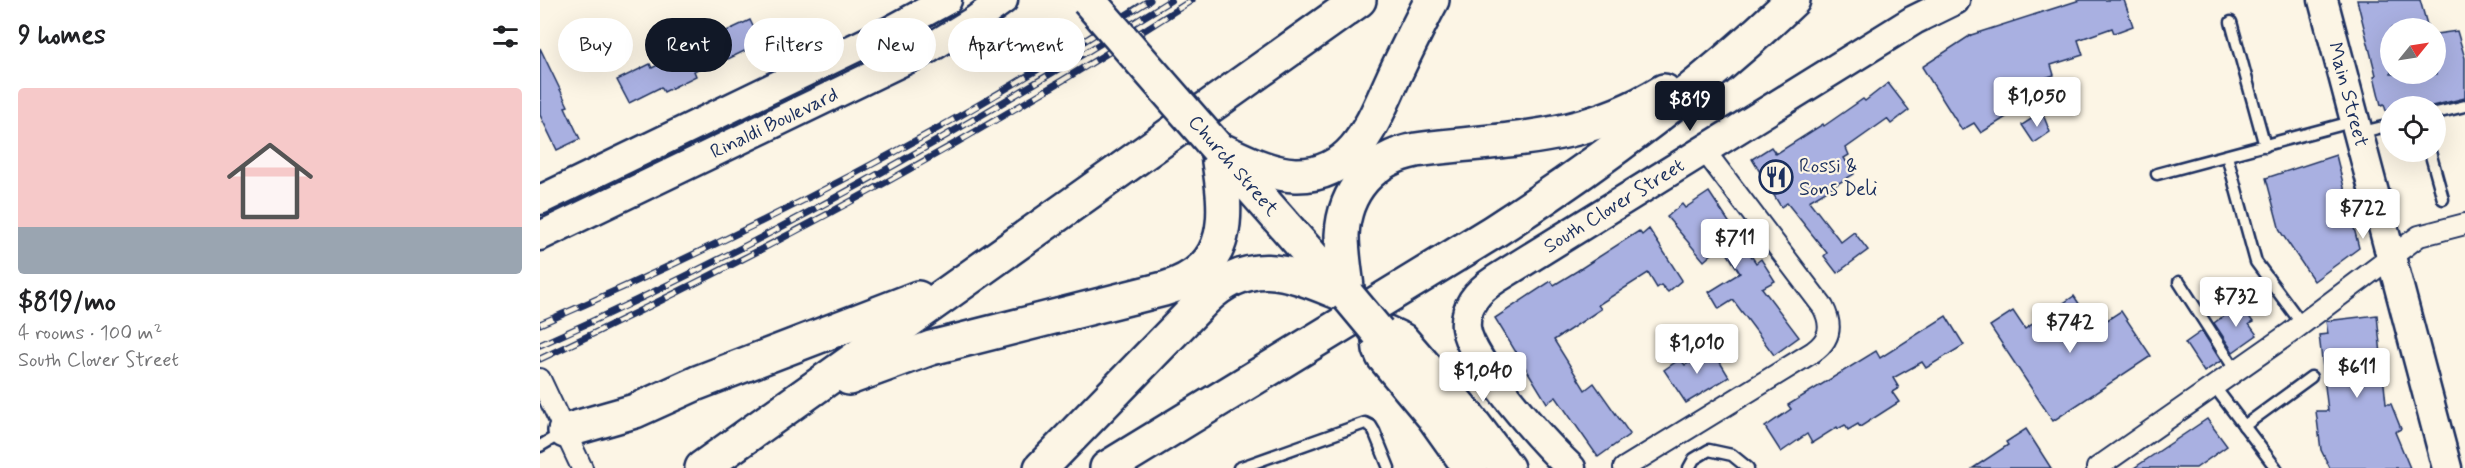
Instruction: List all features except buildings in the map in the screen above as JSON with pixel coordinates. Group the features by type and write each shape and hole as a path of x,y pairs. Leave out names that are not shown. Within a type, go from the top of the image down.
{"highway":[{"name":"Church Street","path":"1088,0 1378,332 1383,356 1433,416 1470,468"},
{"path":"702,468 1359,0"},
{"path":"1217,148 1268,169 1295,175 1324,170 1343,160 1359,145 1371,128 1409,44 1432,0"},
{"path":"1107,468 1523,213 1642,130 1699,86 1793,0"},
{"path":"1041,468 1205,299 1227,281 1247,273 1277,272 1296,276 1348,296 1342,237 1346,211 1362,180 1381,163 1398,154 1416,150 1549,135 1604,122 1642,105 1768,21"},
{"path":"736,468 795,400 906,356 1164,289 1192,277 1213,256 1224,229 1225,204 1217,148"},
{"path":"553,429 634,411 727,371 893,309 987,263"},
{"name":"Church Street","path":"1378,332 1396,336 1402,340 1473,422 1507,468"}],"street":[{"name":"Rinaldi Boulevard","path":"540,200 890,31 947,0"},
{"name":"Rinaldi Boulevard","path":"540,236 928,48 974,21 1003,0"},
{"name":"South Clover Street","path":"1572,468 1524,418 1473,347 1466,328 1468,310 1476,295 1489,284 1914,20 1955,0"},
{"name":"Main Street","path":"2323,0 2447,468"},
{"path":"1624,468 1813,352 1827,339 1829,323 1823,307 1704,150"},
{"path":"2097,468 2302,324 2419,236 2465,224"},
{"path":"540,379 553,429 582,468"}],"lane":[{"path":"2231,22 2265,146"},
{"path":"2446,111 2465,106"},
{"path":"2157,174 2265,146 2357,127 2380,126"},
{"path":"2228,156 2256,262 2302,324"},
{"path":"2433,162 2442,199"},
{"path":"2179,282 2236,371"},
{"path":"2244,426 2311,377"},
{"path":"2214,386 2276,468"},
{"path":"1239,468 1365,423 1374,431 1389,468"},
{"path":"1689,468 1694,459 1710,450 1732,455 1748,468"}],"railway":[{"path":"540,324 642,279 842,180 940,127 1046,65 1150,0"},
{"path":"540,345 703,268 862,183 1017,94 1171,0"},
{"path":"540,359 707,277 872,190 1034,98 1192,0"}],"place":[{"name":"Rossi & Sons Deli","path":"1776,177"}]}
